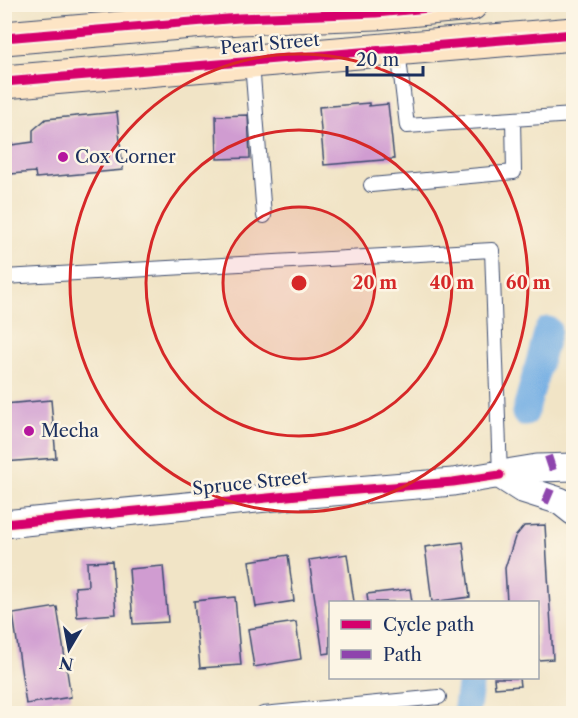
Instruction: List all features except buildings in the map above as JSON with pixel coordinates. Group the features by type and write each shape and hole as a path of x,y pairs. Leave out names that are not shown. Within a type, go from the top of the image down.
{"main road":[{"name":"Pearl Street","path":"4,38 239,18 376,13 471,4"},
{"path":"158,69 199,54 293,45 323,26 325,15"},
{"name":"Pearl Street","path":"4,82 252,63 573,34"}],"street":[{"name":"Spruce Street","path":"4,524 308,494 453,483 562,467"},
{"path":"500,475 522,489 560,501 573,512"}],"lane":[{"path":"398,50 407,126 573,115"},
{"path":"252,63 264,216"},
{"path":"371,185 514,172 513,119"},
{"path":"4,278 492,250 500,475"},
{"path":"263,714 439,697"}],"waterway":[{"path":"525,413 548,330"},
{"path":"466,714 471,679"}],"marked path":[{"path":"548,456 555,477"},
{"path":"545,503 551,489"}],"cycle path":[{"path":"4,38 239,18 376,13 471,4"},
{"path":"4,82 574,34"},
{"path":"4,524 453,482 500,475"}],"place":[{"name":"Cox Corner","path":"63,157"},
{"name":"Mecha","path":"29,431"}]}
